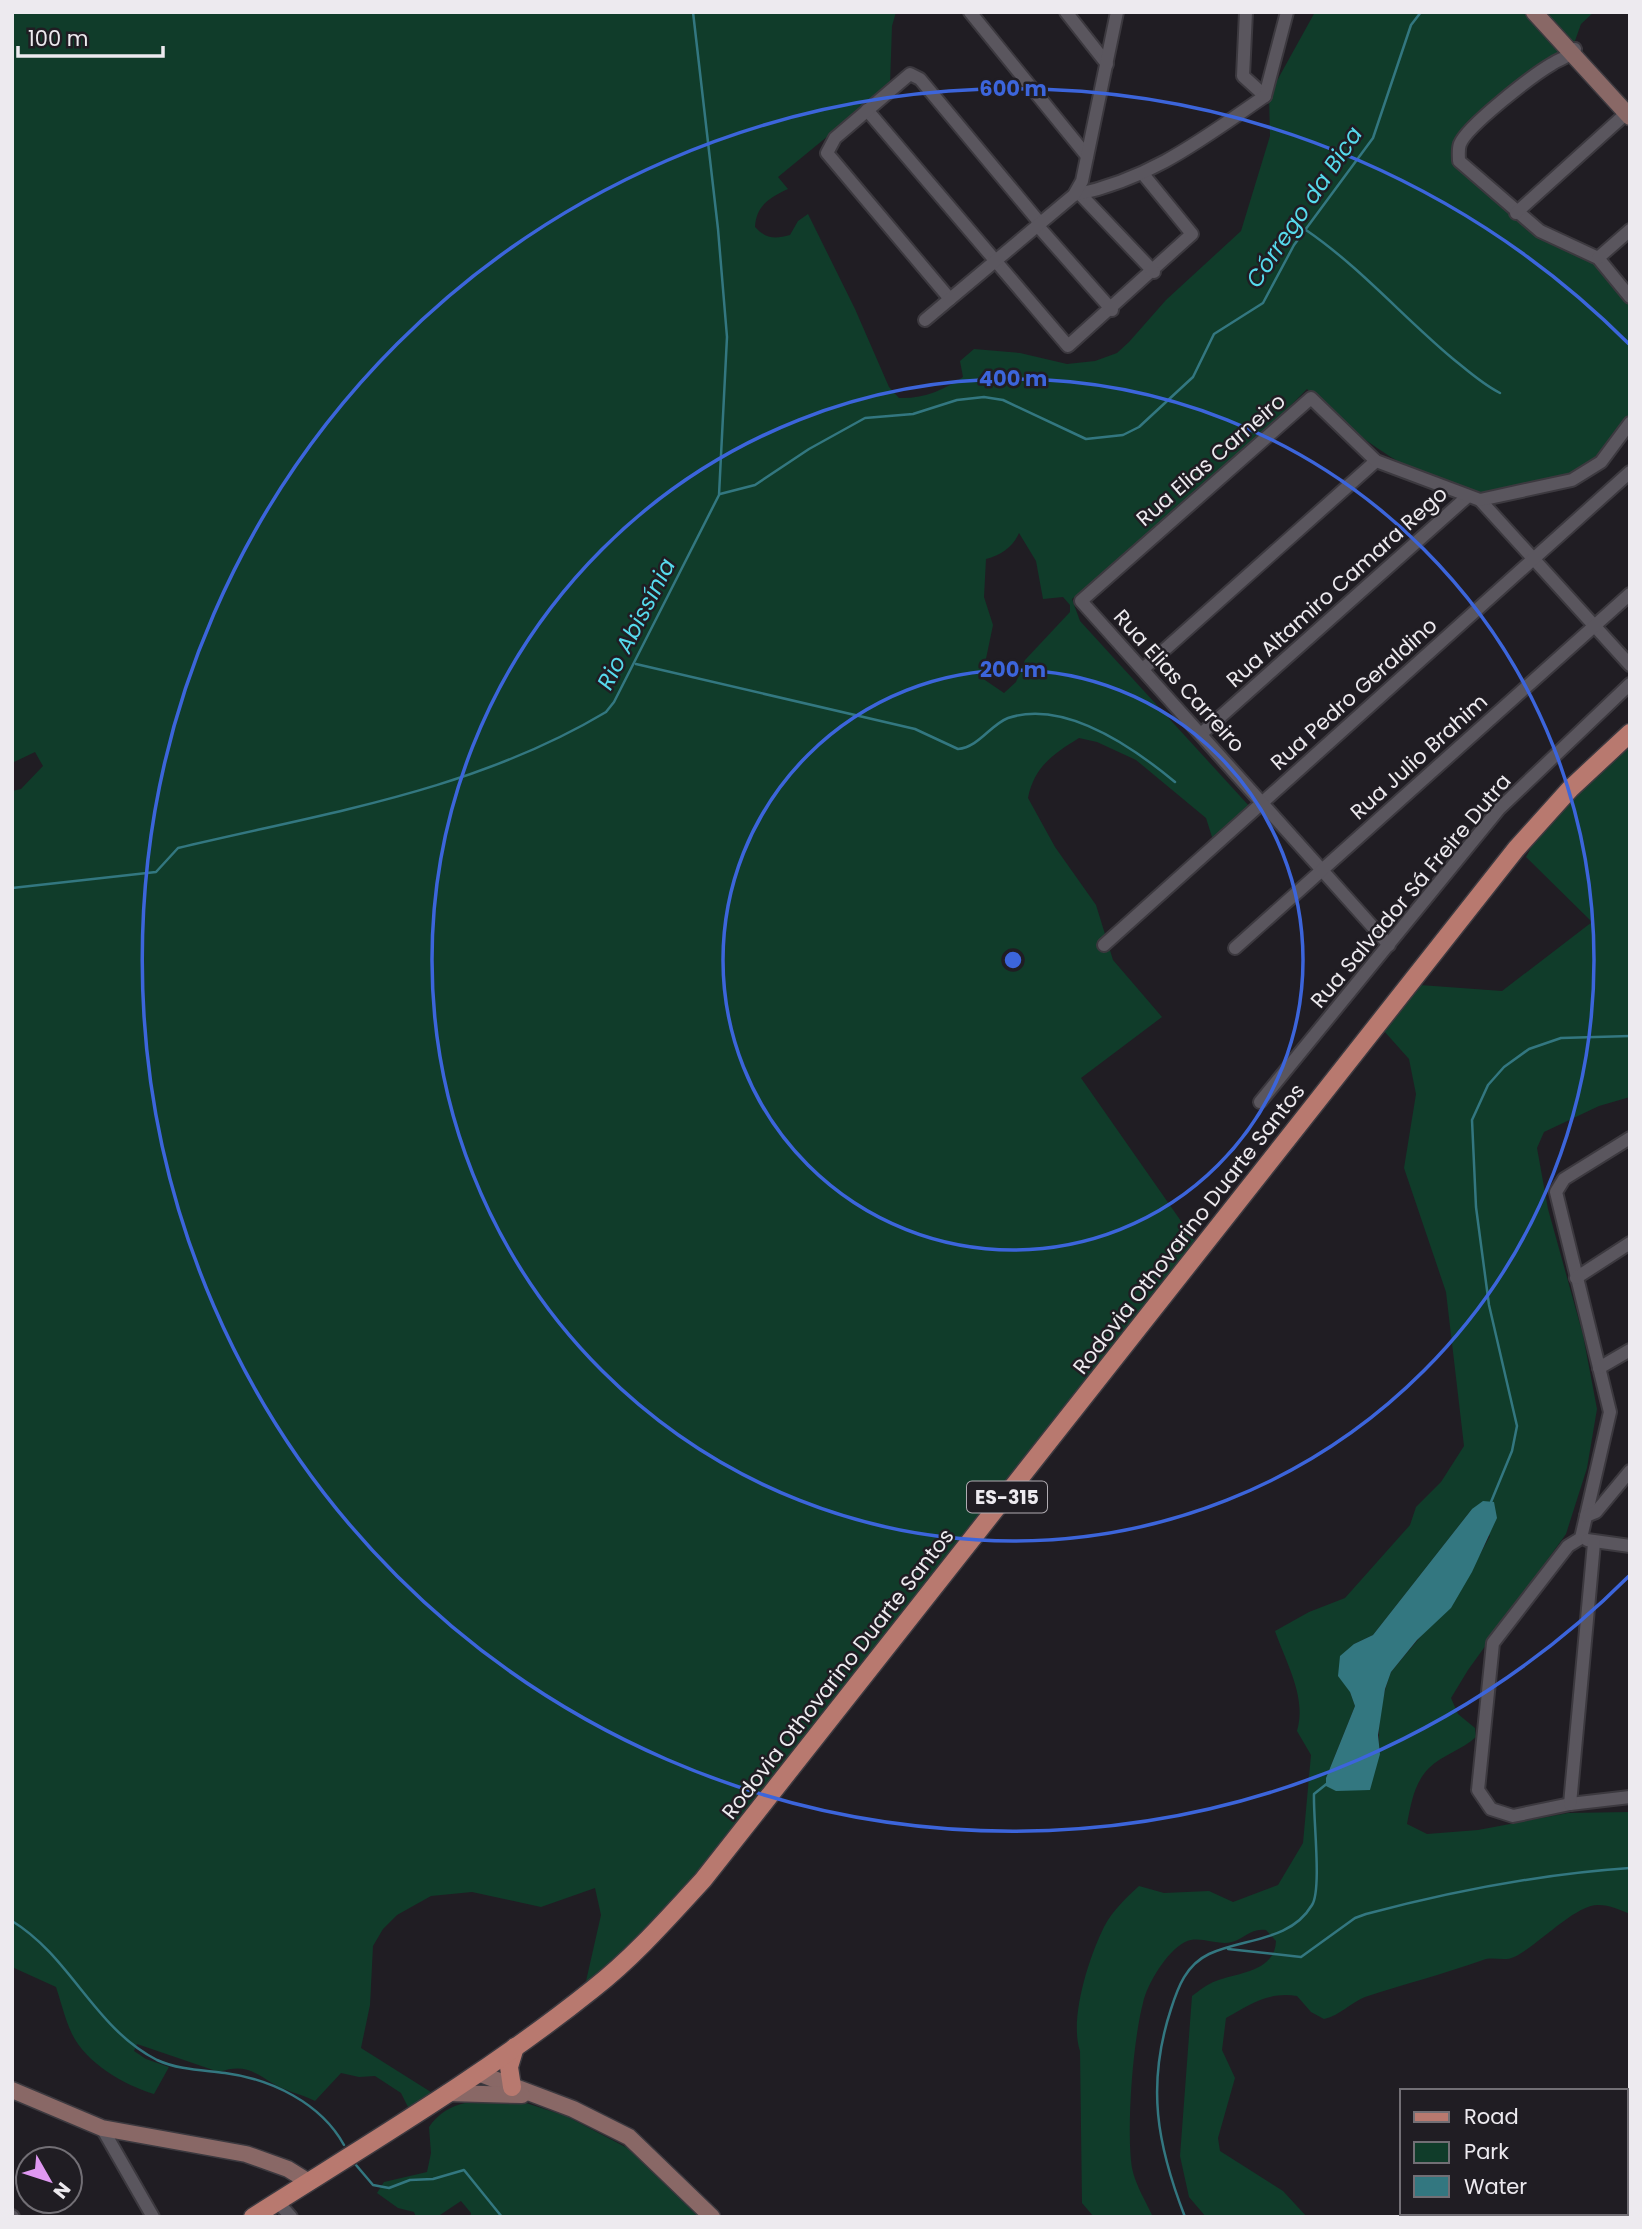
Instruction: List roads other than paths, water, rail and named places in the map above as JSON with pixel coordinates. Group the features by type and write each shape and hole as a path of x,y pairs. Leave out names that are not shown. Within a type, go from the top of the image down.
{"main road":[{"name":"Rodovia Othovarino Duarte Santos","path":"253,2217 478,2073 595,1988 648,1939 703,1880 1516,849 1570,789 1630,733"},
{"path":"512,2087 509,2067 515,2047"}],"street":[{"path":"970,12 1087,156"},
{"path":"1066,12 1107,64"},
{"path":"1077,195 1083,181 1117,12"},
{"path":"1247,12 1243,76 1265,96"},
{"path":"925,320 1077,195 1112,187 1143,174 1265,96 1287,12"},
{"path":"1516,213 1629,111 1534,12"},
{"path":"1543,12 1573,52"},
{"path":"1573,52 1524,83 1460,144 1459,161 1540,231 1598,258 1630,297"},
{"path":"950,299 827,153 835,138 910,74 916,75 1112,310"},
{"path":"867,110 1068,346 1112,310 1192,234 1143,174"},
{"path":"1077,195 1154,272"},
{"path":"1598,258 1630,230"},
{"name":"Rua Elias Carneiro","path":"1080,601 1311,398 1376,461 1473,498"},
{"path":"1473,498 1572,480 1601,462 1630,423"},
{"path":"1143,669 1376,461"},
{"name":"Rua Pedro Geraldino","path":"1104,945 1630,472"},
{"path":"1473,498 1533,558 1630,665"},
{"name":"Rua Altamiro Camara Rego","path":"1201,734 1473,498"},
{"name":"Rua Julio Brahim","path":"1235,948 1630,594"},
{"name":"Rua Elias Carreiro","path":"1080,601 1389,945"},
{"name":"Rua Salvador Sá Freire Dutra","path":"1260,1102 1499,809 1630,684"},
{"path":"1630,1138 1564,1179 1558,1188 1556,1197 1610,1412 1581,1538 1568,1546 1493,1643 1478,1790 1491,1809 1507,1815 1630,1797"},
{"path":"1577,1278 1630,1243"},
{"path":"1599,1368 1630,1350"},
{"path":"1586,1516 1596,1512 1630,1471"},
{"path":"1596,1472 1619,1482"},
{"path":"1581,1538 1594,1543 1630,1546"},
{"path":"1570,1804 1594,1543"},
{"path":"478,2073 531,2096 573,2109 629,2137 712,2217"},
{"path":"12,2090 102,2128 246,2154 288,2169 309,2182"},
{"path":"447,2093 531,2096"},
{"path":"102,2128 153,2217"},
{"path":"277,2201 291,2217"}],"water":[{"path":"1483,1501 1494,1502 1497,1518 1472,1572 1451,1608 1417,1640 1391,1672 1385,1689 1378,1735 1380,1754 1370,1790 1336,1791 1326,1786 1326,1778 1355,1706 1350,1692 1338,1676 1340,1656 1354,1644 1373,1635 1472,1509"}],"waterway":[{"name":"Rio Abissínia","path":"12,888 156,872 178,848 343,810 451,781 556,739 606,712 614,702 719,495 727,337 718,229 693,12"},
{"name":"Córrego da Bica","path":"720,494 755,485 809,449 865,418 913,414 957,400 984,397 1003,400 1086,439 1123,435 1139,427 1193,377 1214,334 1263,303 1294,245 1373,138 1411,25 1421,12"},
{"path":"1306,230 1345,260 1452,358 1500,393"},
{"path":"636,664 915,729 958,749 972,744 1008,718 1030,714 1052,715 1098,730 1140,755 1175,782"},
{"path":"1491,1502 1512,1451 1517,1426 1489,1305 1476,1207 1472,1120 1488,1085 1504,1067 1529,1049 1561,1038 1630,1036"},
{"path":"1185,2217 1167,2165 1158,2114 1159,2063 1163,2037 1174,2001 1184,1977 1201,1959 1222,1949 1279,1933 1303,1917 1312,1905 1317,1869 1314,1794 1329,1782"},
{"path":"1228,1949 1301,1957 1355,1918 1366,1914 1497,1885 1563,1874 1630,1868"},
{"name":"Rio Abissínia","path":"12,1921 51,1953 116,2030 135,2046 157,2060 174,2066 242,2076 277,2087 308,2105 322,2117 344,2145"},
{"name":"Rio Abissínia","path":"356,2165 373,2185 389,2188 410,2180 433,2179 464,2170 502,2217"}]}
